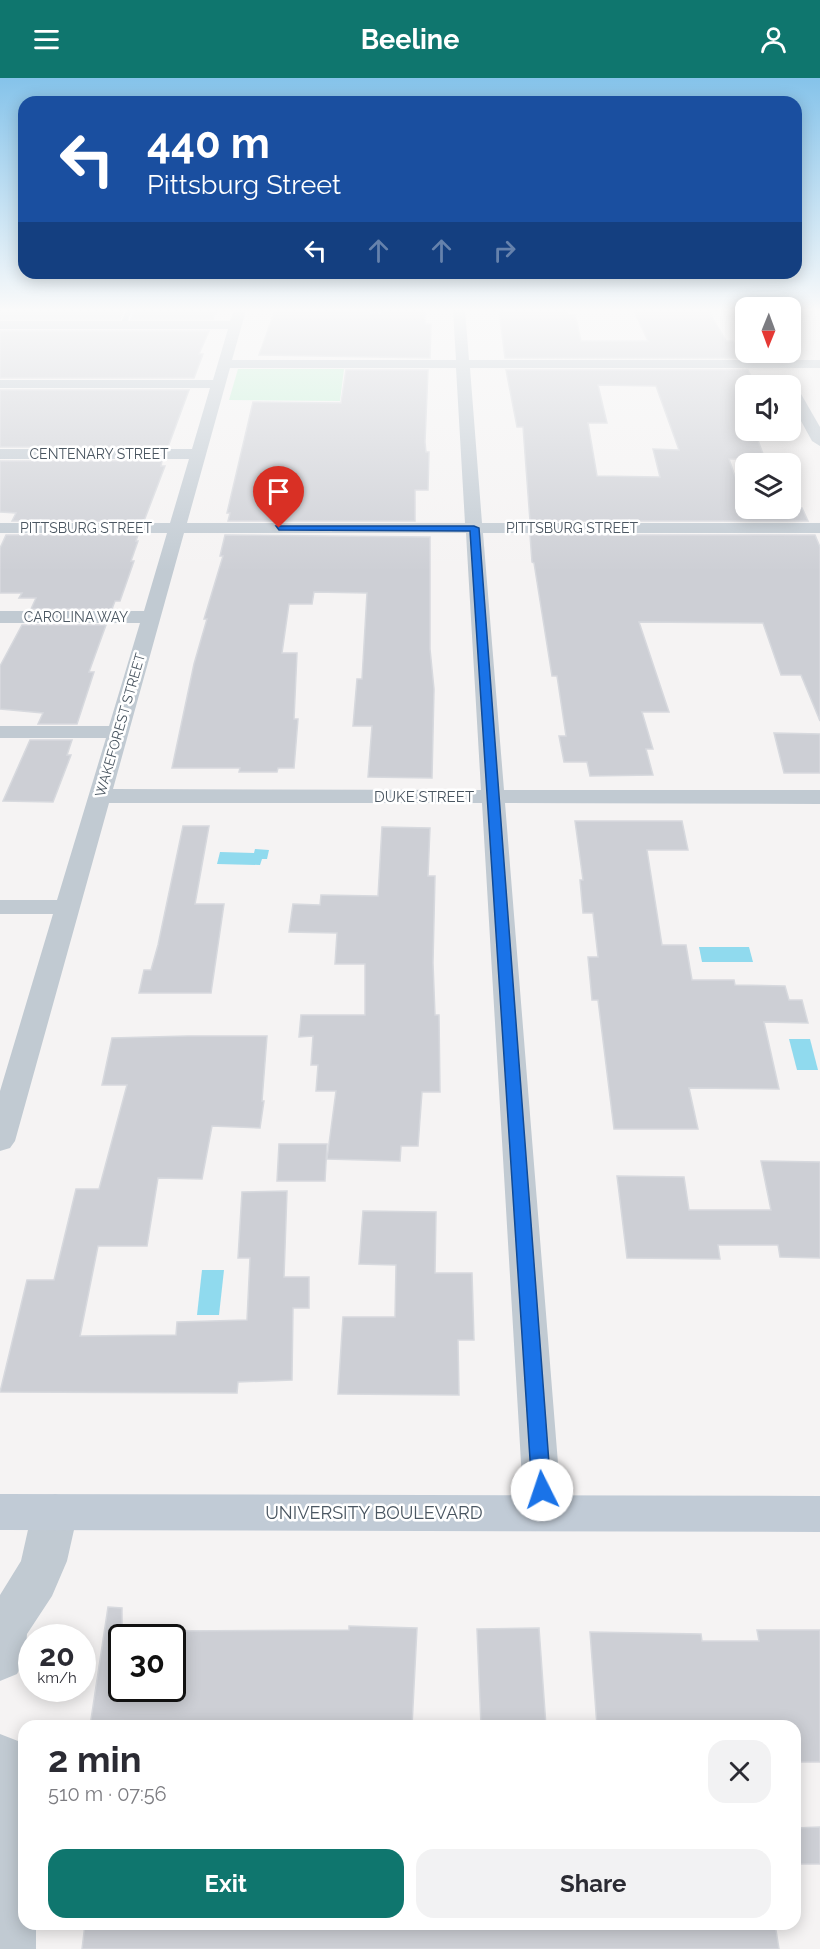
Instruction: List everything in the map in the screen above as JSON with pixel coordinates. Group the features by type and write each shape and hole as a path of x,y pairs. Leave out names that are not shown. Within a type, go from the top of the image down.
{"main road":[{"name":"UNIVERSITY BOULEVARD","path":"0,1512 820,1514"}],"street":[{"name":"WAKEFOREST STREET","path":"0,1141 214,397"},
{"path":"465,397 543,1513"},
{"path":"801,406 820,441"},
{"name":"CENTENARY STREET","path":"0,454 198,454"},
{"name":"PITTSBURG STREET","path":"0,528 820,528"},
{"name":"CAROLINA WAY","path":"0,617 151,617"},
{"path":"0,732 118,732"},
{"name":"DUKE STREET","path":"99,796 820,797"},
{"path":"0,907 68,907"},
{"path":"1,1639 35,1582 44,1561 56,1512"},
{"path":"0,1758 10,1828 8,1949"}],"green space":[{"path":"230,397 340,397 340,401 229,400"}],"water":[{"path":"255,849 269,850 267,859 262,859 260,865 217,864 220,852 254,853"},
{"path":"699,947 749,947 753,962 702,962"},
{"path":"789,1039 810,1039 818,1070 797,1070"},
{"path":"202,1270 224,1270 219,1315 197,1315"}],"building":[{"path":"0,397 186,397 168,447 0,447"},
{"path":"342,397 427,397 425,442 426,452 429,452 428,490 415,490 415,521 228,521 230,513 227,513 253,402 341,403"},
{"path":"511,397 601,397 607,423 588,423 597,476 660,477 653,449 679,450 660,397 735,397 735,441 758,441 763,453 735,453 735,459 729,459 735,476 735,519 801,519 802,508 808,521 530,521 523,427 517,427"},
{"path":"0,461 162,461 161,466 165,466 144,521 12,521 16,513 0,512"},
{"path":"6,535 138,535 136,541 138,541 131,561 134,561 120,601 115,601 112,609 31,609 36,598 19,598 22,593 0,593 0,548"},
{"path":"225,535 430,537 430,649 434,689 432,778 368,777 372,726 353,726 357,679 362,679 367,593 314,592 312,604 289,604 282,653 297,653 294,719 298,719 294,768 278,768 277,772 239,772 240,768 172,768 194,664 207,619 204,619 223,556 220,556"},
{"path":"530,535 815,535 820,547 820,721 801,675 781,675 763,623 639,622 669,712 642,712 653,749 646,749 653,775 590,776 587,762 564,762 559,736 566,736 557,676 552,676 532,562"},
{"path":"22,625 106,625 89,672 94,672 77,724 38,724 43,713 0,709 0,666"},
{"path":"774,733 820,734 820,773 784,773"},
{"path":"30,740 72,740 67,755 71,755 53,802 3,801"},
{"path":"575,821 682,821 688,850 647,850 662,945 686,945 692,980 734,980 735,985 785,986 789,1000 802,1000 808,1023 764,1022 779,1089 689,1088 698,1129 614,1129 598,1000 592,1000 588,957 598,957 593,913 583,913 580,880 583,880"},
{"path":"183,826 209,826 195,904 224,904 211,993 139,993 144,970 151,970 158,945"},
{"path":"382,827 430,828 428,876 435,876 433,963 435,1015 439,1015 440,1092 422,1092 418,1146 401,1146 400,1161 327,1159 336,1091 316,1091 318,1065 311,1065 313,1036 299,1037 301,1015 365,1015 365,964 335,964 337,933 289,932 293,904 320,905 321,895 378,896"},
{"path":"267,1036 262,1101 264,1101 260,1128 212,1126 202,1179 158,1178 147,1246 98,1246 80,1336 176,1335 177,1322 247,1320 250,1258 238,1258 242,1192 287,1191 284,1277 309,1277 309,1308 293,1308 292,1380 238,1382 237,1393 0,1392 27,1280 54,1280 76,1189 99,1189 127,1085 102,1085 112,1038"},
{"path":"279,1144 327,1144 325,1181 277,1181"},
{"path":"761,1161 820,1162 820,1258 780,1257 778,1245 718,1245 720,1259 627,1258 617,1176 684,1177 689,1210 771,1210"},
{"path":"363,1211 436,1212 435,1273 472,1273 474,1340 458,1340 459,1395 338,1394 343,1317 395,1317 396,1265 359,1264"},
{"path":"108,1607 122,1608 122,1624 108,1624 108,1702 186,1702 186,1631 349,1630 349,1626 417,1628 412,1720 91,1720 94,1702 96,1702 96,1686"},
{"path":"539,1628 546,1720 481,1720 477,1629"},
{"path":"757,1630 820,1630 820,1762 801,1762 801,1720 597,1720 590,1632 701,1634 702,1641 759,1641"},
{"path":"820,1827 820,1864 801,1864 801,1828"},
{"path":"84,1930 776,1930 779,1949 82,1949"}],"route":[{"path":"279,528 474,528 542,1490"}]}
